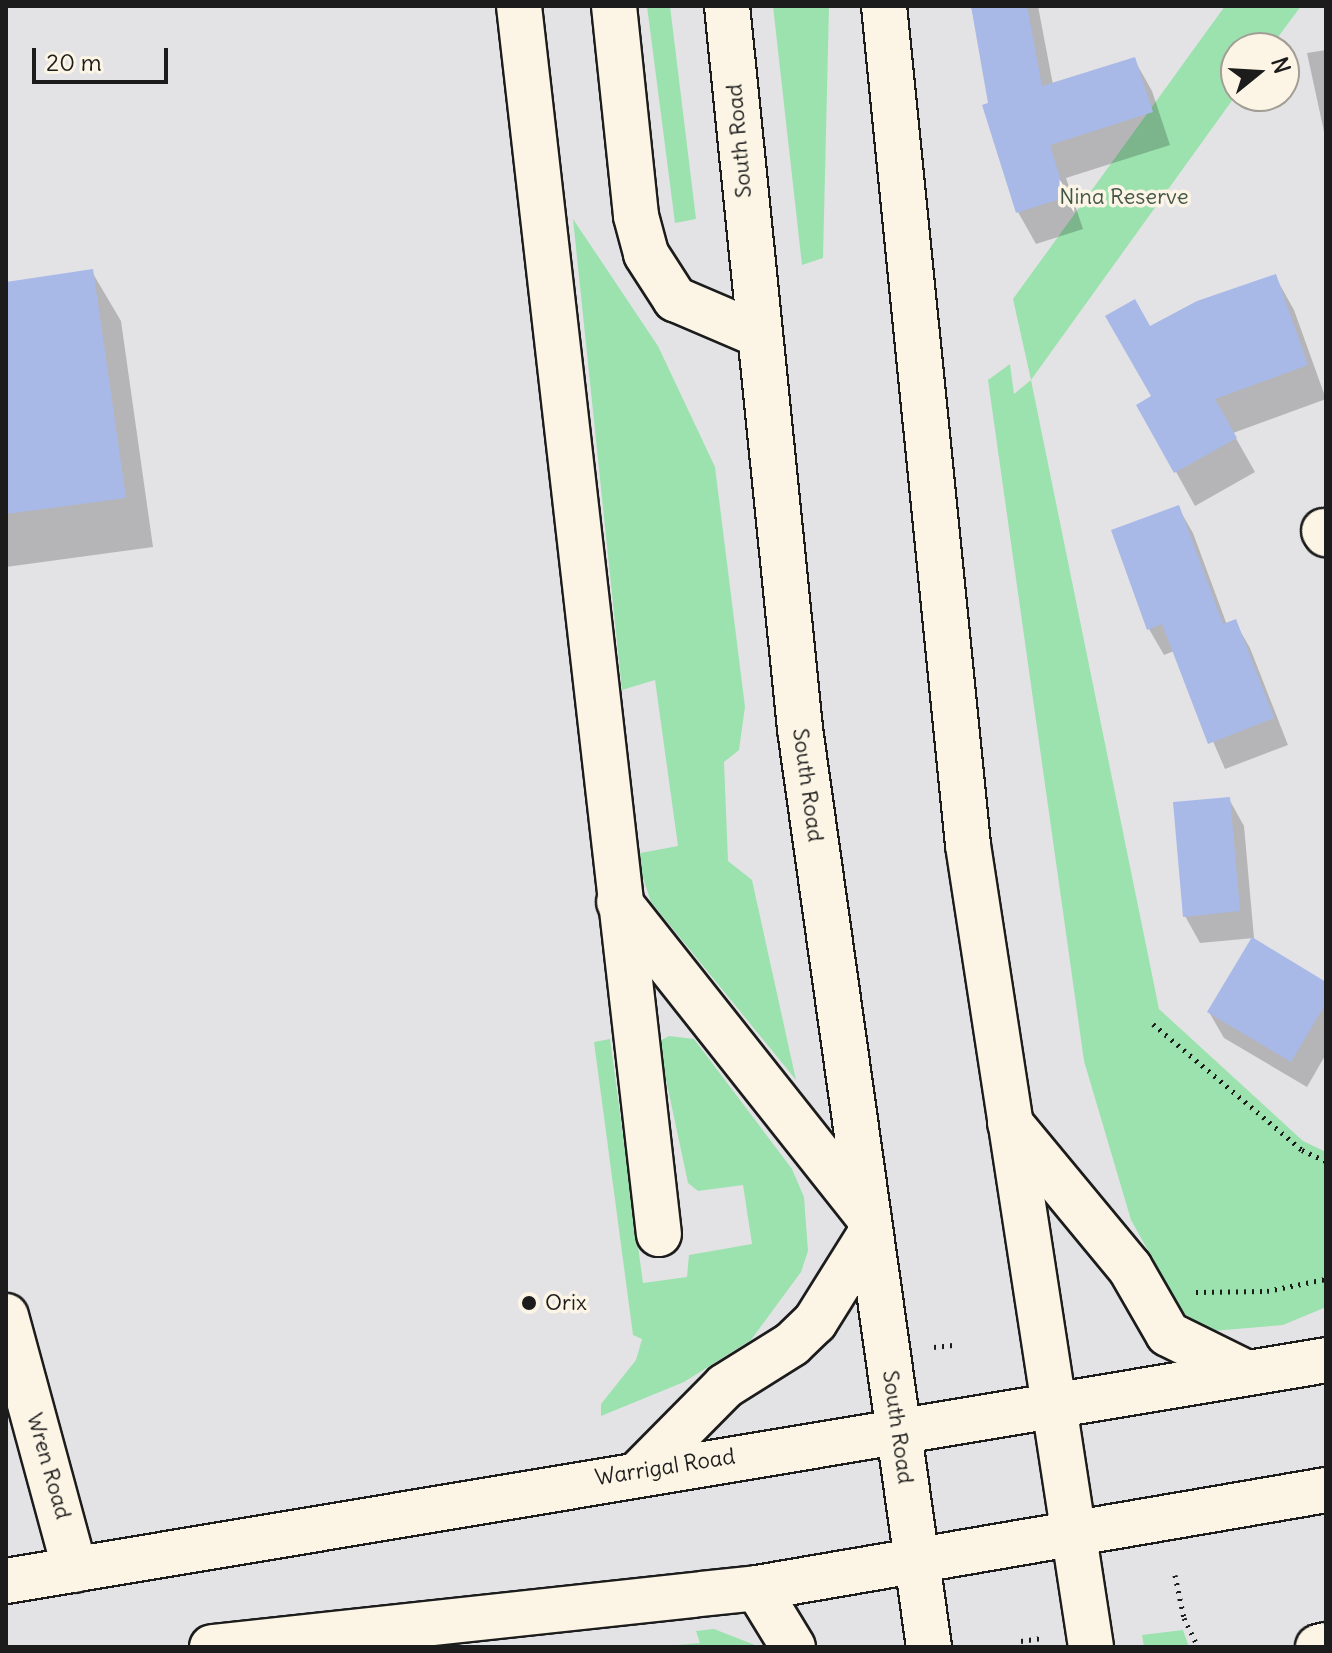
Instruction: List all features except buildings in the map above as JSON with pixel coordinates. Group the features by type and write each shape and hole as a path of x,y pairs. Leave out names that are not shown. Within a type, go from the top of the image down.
{"main road":[{"path":"519,6 659,1234"},
{"path":"614,6 636,216 646,254 675,299 757,334"},
{"name":"South Road","path":"727,6 757,334 800,729 929,1647"},
{"path":"884,6 968,845 1091,1647"},
{"path":"619,902 869,1225 815,1322 792,1344 725,1386 640,1472"},
{"path":"1010,1123 1130,1268 1168,1334 1247,1373"},
{"name":"Wren Road","path":"6,1316 75,1570"},
{"name":"Warrigal Road","path":"6,1581 640,1472 1326,1360"},
{"path":"212,1647 757,1588 1326,1490"},
{"path":"757,1588 793,1647"},
{"path":"1318,1647 1326,1645"}],"path":[{"path":"1153,1024 1302,1150 1326,1161"},
{"path":"1189,1293 1267,1291 1326,1279"},
{"path":"934,1347 953,1345"},
{"path":"1175,1575 1184,1618 1198,1647"},
{"path":"1021,1641 1042,1638"}],"green space":[{"path":"647,6 670,6 696,219 675,223"},
{"path":"773,6 829,6 823,258 802,265"},
{"name":"Nina Reserve","path":"1225,6 1301,6 1282,32 1220,32 1220,112 1224,112 1031,380 1013,299"},
{"path":"573,219 658,346 715,467 745,707 739,750 724,762 728,861 752,880 796,1080 651,902 635,854 678,846 655,680 622,690"},
{"path":"1010,364 1014,394 1031,380 1159,1009 1303,1141 1326,1152 1326,1307 1283,1325 1212,1331 1183,1313 1131,1220 1084,1061 988,380"},
{"path":"669,1036 694,1039 792,1169 804,1197 808,1251 801,1272 751,1340 684,1382 601,1416 601,1404 636,1360 642,1339 633,1335 594,1042 610,1039 643,1283 687,1277 689,1255 752,1244 743,1185 698,1191 688,1183 658,1042"},
{"path":"714,1629 760,1647 654,1647 700,1643 696,1631"},
{"path":"1183,1630 1189,1647 1144,1647 1142,1635"}],"place":[{"name":"Orix","path":"529,1303"}]}
